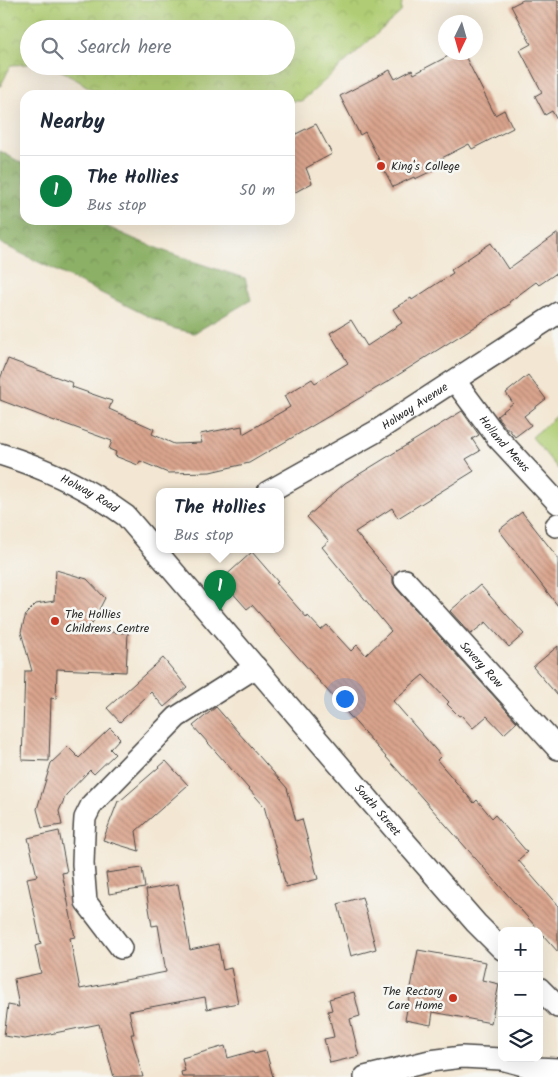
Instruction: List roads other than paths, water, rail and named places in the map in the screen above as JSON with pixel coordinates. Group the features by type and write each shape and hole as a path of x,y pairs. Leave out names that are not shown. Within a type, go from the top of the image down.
{"street":[{"name":"Holway Avenue","path":"275,488 374,432 558,313"},
{"name":"Holland Mews","path":"455,381 496,436 558,503"},
{"name":"Holway Road","path":"0,454 78,485 103,499 126,516 156,544"},
{"name":"South Street","path":"165,553 256,667 414,852 476,923 498,945"},
{"name":"Savery Row","path":"405,580 558,749"},
{"path":"121,948 86,902 83,864 85,818 92,804 177,717 256,667"},
{"path":"377,1075 430,1061 462,1057 501,1058 535,1068 558,1069"}],"place":[{"name":"King's College","path":"381,166"},
{"name":"The Hollies","path":"220,611"},
{"name":"The Hollies Childrens Centre","path":"55,621"},
{"name":"The Rectory Care Home","path":"453,998"}]}
